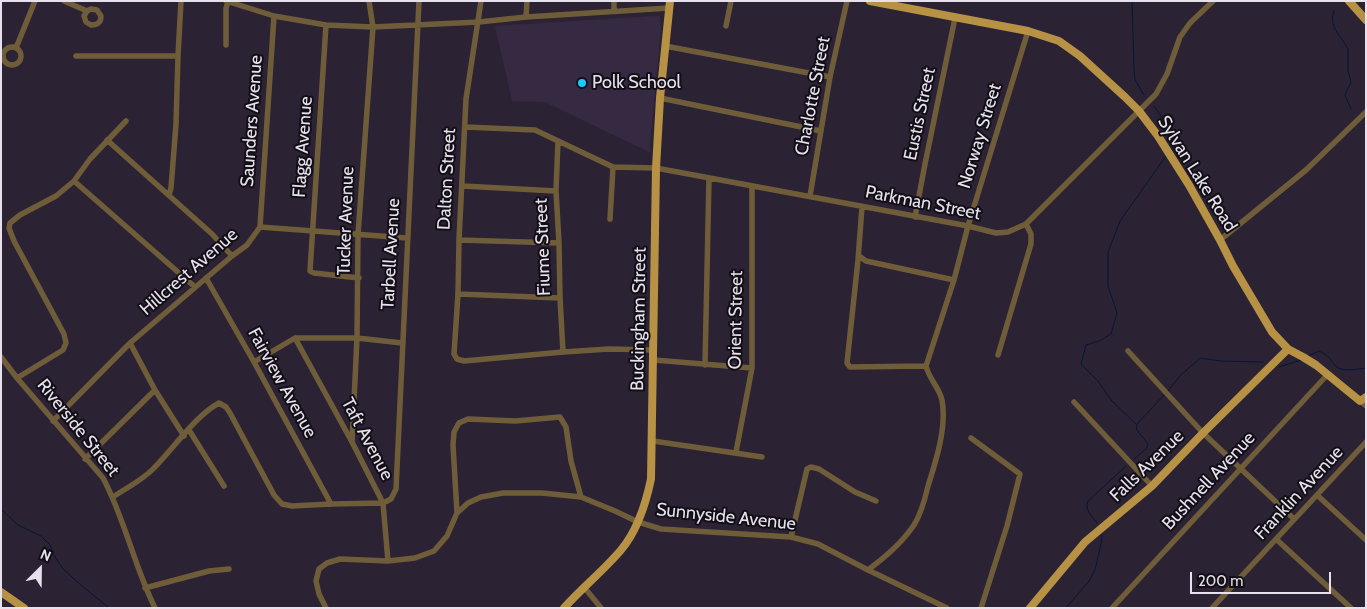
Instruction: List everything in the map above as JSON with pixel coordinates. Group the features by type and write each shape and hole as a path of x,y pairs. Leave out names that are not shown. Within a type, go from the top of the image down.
{"main road":[{"name":"Sylvan Lake Road","path":"870,1 905,4 955,18 1028,31 1059,41 1073,51 1125,96 1139,111 1170,153 1272,332 1288,349 1304,357 1364,401"},
{"path":"1349,1 1366,20"},
{"name":"Buckingham Street","path":"564,608 622,549 638,522 651,479 656,168 660,98 670,4"},
{"name":"Falls Avenue","path":"1030,608 1085,542 1152,486 1288,349"},
{"path":"1,592 24,608"}],"street":[{"path":"16,48 35,1"},
{"path":"64,1 87,11"},
{"path":"169,195 176,124 181,1"},
{"name":"Tucker Avenue","path":"352,442 357,338 358,235 373,27 369,1"},
{"name":"Tarbell Avenue","path":"383,503 391,499 396,489 419,1"},
{"name":"Dalton Street","path":"481,1 466,99 454,354 457,359 464,361 563,352"},
{"path":"526,17 527,1"},
{"path":"614,1 614,11"},
{"path":"726,26 731,1"},
{"name":"Charlotte Street","path":"810,196 830,77 847,1"},
{"name":"Parkman Street","path":"613,167 656,168 916,216 996,233 1008,232 1026,224 1156,94 1167,74 1180,37 1190,23 1213,1"},
{"path":"226,46 227,2 274,16 326,25 373,27 479,22 614,11 670,4"},
{"name":"Saunders Avenue","path":"260,227 274,16"},
{"name":"Eustis Street","path":"916,216 955,18"},
{"name":"Flagg Avenue","path":"326,25 310,271 358,278"},
{"name":"Norway Street","path":"926,366 954,280 968,226 1028,31"},
{"path":"666,46 830,77"},
{"path":"76,56 178,56"},
{"path":"660,98 820,131"},
{"path":"1220,240 1306,170 1366,112"},
{"path":"17,378 63,350 66,343 64,334 14,241 9,228 10,223 20,215 56,196 74,182 90,159 126,121"},
{"path":"465,127 535,130 613,167 610,219"},
{"path":"107,140 212,234 232,256"},
{"name":"Fiume Street","path":"558,141 556,191 563,352"},
{"path":"705,365 709,178"},
{"path":"74,182 195,287"},
{"path":"463,186 556,191"},
{"name":"Orient Street","path":"736,452 752,368 752,186"},
{"path":"862,207 859,256 847,363 850,367 926,366 928,375 938,387 942,402 943,420 940,448 915,524 894,550 868,570"},
{"path":"998,355 1031,244 1026,224"},
{"name":"Hillcrest Avenue","path":"53,421 130,343 247,245 260,227 407,238"},
{"path":"459,240 559,243"},
{"path":"859,256 866,261 954,280"},
{"name":"Fairview Avenue","path":"206,278 331,504"},
{"path":"458,294 560,298"},
{"path":"254,362 296,338 357,338 402,343"},
{"name":"Taft Avenue","path":"296,338 383,503 388,561"},
{"path":"130,343 155,390 184,436"},
{"path":"563,352 609,349 654,350"},
{"path":"1128,351 1203,433 1294,519"},
{"name":"Riverside Street","path":"1,357 85,459 103,478 113,497 145,588 155,608"},
{"path":"654,360 752,368"},
{"name":"Bushnell Avenue","path":"1112,608 1328,374"},
{"path":"85,459 155,390"},
{"path":"1074,402 1152,486"},
{"path":"113,497 153,470 210,408 219,403 230,412 274,495 282,504 292,506 383,503"},
{"path":"326,608 319,594 316,581 319,569 327,562 340,559 388,561 415,558 434,551 447,536 457,513 453,463 454,432 459,423 468,419 515,421 560,417 566,428 581,497"},
{"path":"189,430 224,486"},
{"path":"971,438 1020,474 1007,526 981,608"},
{"path":"653,440 762,457"},
{"name":"Franklin Avenue","path":"1212,608 1366,442"},
{"path":"791,537 807,469 811,467 820,469 856,492 876,501"},
{"name":"Sunnyside Avenue","path":"457,513 468,503 481,497 503,492 542,493 581,497 615,510 638,522 661,528 791,537 818,544 947,608"},
{"path":"1317,495 1366,540"},
{"path":"1276,540 1351,608"},
{"path":"145,588 229,569"},
{"path":"584,587 601,608"}],"shaded area":[{"name":"Polk School","path":"659,16 661,29 650,144 651,153 545,102 512,101 495,26"}],"waterway":[{"path":"1132,1 1135,80 1144,95"},
{"path":"1334,11 1334,26 1348,49 1348,71 1351,82 1345,95 1351,109"},
{"path":"1154,106 1172,135 1173,147 1171,152"},
{"path":"1137,425 1111,400 1098,381 1081,364 1086,345 1099,341 1111,334 1117,313 1108,286 1108,252 1120,221 1166,156"},
{"path":"1308,356 1319,351 1326,355 1340,369 1366,368"},
{"path":"1168,391 1180,376 1200,358 1220,361 1263,362"},
{"path":"1279,367 1301,360"},
{"path":"1137,424 1165,394"},
{"path":"1134,459 1146,449 1148,444 1136,429 1137,426"},
{"path":"1097,523 1088,510 1088,501 1126,466"},
{"path":"1,509 18,525 41,536 50,545 63,569 109,608"},
{"path":"1066,608 1089,581 1095,570 1102,535"}],"place":[{"name":"Polk School","path":"582,83"}]}
